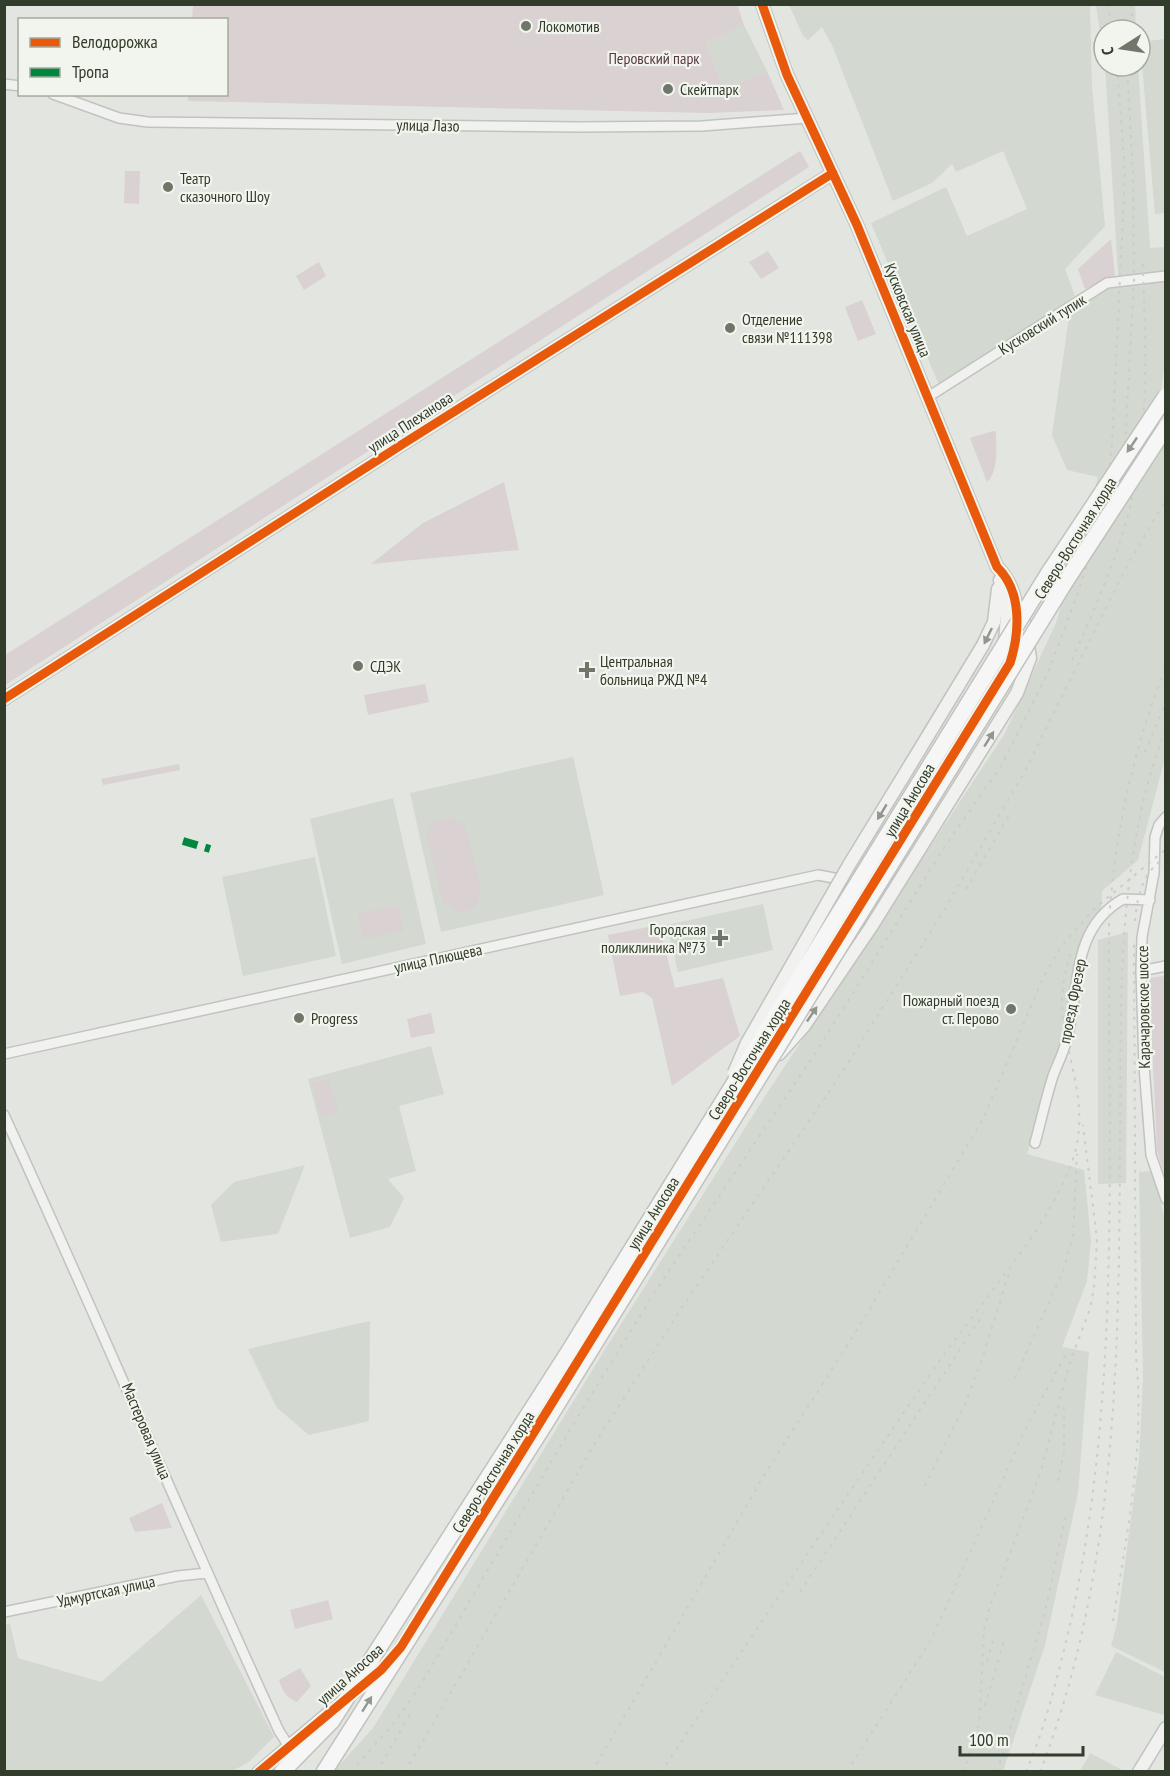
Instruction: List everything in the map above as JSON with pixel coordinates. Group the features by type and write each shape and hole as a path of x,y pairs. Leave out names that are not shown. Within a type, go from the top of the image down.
{"main road":[{"name":"Северо-Восточная хорда","path":"300,1772 494,1471 1054,564 1166,396"},
{"name":"Северо-Восточная хорда","path":"324,1772 545,1424 1070,574 1166,427"},
{"name":"Северо-Восточная хорда","path":"282,1772 333,1721"}],"street":[{"name":"Кусковская улица","path":"762,4 774,45 833,173 928,397 998,573 1008,582 1015,600 1017,629"},
{"name":"улица Лазо","path":"58,96 119,118 148,122 581,127 702,126 807,118"},
{"name":"улица Плеханова","path":"4,699 833,173"},
{"name":"Кусковский тупик","path":"928,397 1107,283 1166,276"},
{"path":"720,1106 747,1043 849,865 992,629 998,573"},
{"name":"улица Аносова","path":"357,1689 1000,658 1005,648 1007,615 998,573"},
{"path":"761,1074 804,1026 872,927 1017,693 1028,669 1030,658 1024,615 1015,600"},
{"name":"улица Аносова","path":"259,1772 392,1659 401,1647 867,898 1010,663 1017,629"},
{"name":"Карачаровское шоссе","path":"1166,817 1159,825 1155,837 1155,873 1142,936 1141,971 1144,1066 1151,1155 1166,1199"},
{"name":"улица Плющева","path":"4,1054 818,875 834,878 867,898"},
{"name":"проезд Фрезер","path":"1035,1143 1053,1077 1067,1041 1081,954 1089,933 1100,916 1123,898 1150,900"},
{"path":"1141,971 1166,966"},
{"name":"Мастеровая улица","path":"4,1115 122,1373 207,1573 279,1731 290,1748"},
{"name":"Удмуртская улица","path":"4,1612 178,1576 207,1573"},
{"path":"1139,1772 1166,1728"}],"shaded area":[{"path":"789,5 1090,5 1092,87 1105,226 1065,269 1075,296 939,385 871,223 946,187 967,236 1027,209 1003,151 956,172 952,164 932,183 893,201 832,45 822,27 808,40 803,36"},
{"path":"1096,5 1135,5 1136,18 1098,18"},
{"path":"744,25 767,71 724,89 706,43"},
{"path":"1165,39 1165,213 1155,214 1143,78 1152,78 1152,41"},
{"path":"1106,78 1139,78 1150,248 1166,247 1166,351 1154,451 1165,439 1165,758 1138,860 1102,891 1101,913 1088,929 1078,951 1063,1039 1027,1154 1084,1170 1091,1242 1087,1281 1062,1347 1089,1352 1078,1493 1045,1645 1003,1771 333,1772 373,1728 609,1343 769,1090 1004,735 1056,623 1098,477 1067,470 1052,435 1069,317 1107,288 1119,288"},
{"path":"573,757 604,895 441,932 410,793"},
{"path":"393,798 426,944 342,964 310,819"},
{"path":"315,857 336,956 243,976 222,877"},
{"name":"Городская поликлиника №73","path":"763,904 773,950 678,972 667,925"},
{"path":"1128,932 1126,1183 1098,1184 1098,940"},
{"path":"431,1046 444,1094 399,1106 416,1171 388,1179 404,1198 390,1227 350,1238 308,1079"},
{"path":"305,1165 278,1234 221,1242 211,1205 234,1182"},
{"path":"1153,1171 1166,1224 1165,1672 1111,1646 1117,1623 1139,1459 1143,1378 1139,1172"},
{"path":"370,1321 369,1421 309,1435 277,1408 248,1349"},
{"path":"201,1595 274,1737 250,1761 231,1772 5,1771 5,1625 10,1624 18,1658 101,1682"},
{"path":"1116,1652 1165,1677 1164,1715 1095,1695"},
{"path":"1090,1753 1124,1771 1080,1771"}],"green space":[{"name":"Перовский парк","path":"737,4 744,25 706,43 724,89 767,71 784,110 708,113 188,101 188,96 228,96 228,18 192,18 193,5"},
{"path":"800,151 809,167 5,685 5,655"},
{"path":"125,171 140,171 139,204 124,203"},
{"path":"1111,239 1115,275 1085,289 1078,269"},
{"path":"768,251 779,268 761,279 749,262"},
{"path":"319,262 326,276 304,290 296,276"},
{"path":"862,300 876,334 858,341 845,307"},
{"path":"996,432 996,458 991,477 987,482 970,438"},
{"path":"504,482 519,550 371,564 423,523"},
{"path":"425,684 429,702 368,715 364,695"},
{"path":"179,764 180,770 103,785 101,779"},
{"path":"449,816 465,826 476,866 479,889 479,898 473,908 456,912 443,902 426,834 431,824"},
{"path":"398,905 404,931 363,939 358,914"},
{"path":"659,925 675,988 723,978 740,1036 672,1086 652,998 643,992 620,996 608,935"},
{"path":"1166,976 1165,1178 1157,1150 1149,978"},
{"path":"431,1013 435,1033 411,1038 407,1019"},
{"path":"329,1079 338,1112 321,1116 312,1083"},
{"path":"162,1503 172,1528 135,1532 129,1518"},
{"path":"328,1600 333,1619 295,1629 290,1610"},
{"path":"300,1668 311,1686 297,1702 285,1694 279,1680"}],"railway":[{"path":"1108,4 1110,18"},
{"path":"1131,4 1132,18"},
{"path":"351,1772 395,1722 420,1686 571,1428 654,1293 816,1052 943,849 1001,766 1048,673 1095,540 1108,482 1112,445 1125,174 1118,78"},
{"path":"1103,540 1125,446 1134,279 1133,175 1128,78"},
{"path":"1072,660 1116,554 1134,488 1144,405 1143,264"},
{"path":"405,1772 595,1443 681,1309 841,1074 941,915 1024,773 1127,566 1166,499"},
{"path":"1026,1772 1057,1678 1087,1535 1098,1448 1105,1360 1110,1184 1109,921 1112,888 1127,792 1144,729 1166,667"},
{"path":"1145,752 1166,702"},
{"path":"1040,1772 1066,1695 1085,1618 1099,1538 1109,1459 1118,1298 1121,1034 1125,930 1138,827 1150,777 1166,728"},
{"path":"966,889 1011,812"},
{"path":"592,1772 762,1479 863,1320 983,1119 1044,976 1061,947 1095,908 1166,849"},
{"path":"1135,921 1144,881 1159,862"},
{"path":"1113,1621 1133,1489 1138,1423 1134,942"},
{"path":"661,1772 936,1366 1028,1242 1059,1191 1071,1165 1077,1144 1079,1124 1079,1105 1062,1010 1062,996 1070,954"},
{"path":"976,1737 980,1714 984,1630 990,1606 1041,1471 1069,1365 1090,1309 1094,1288 1097,1239 1083,1125"},
{"path":"1015,1378 1063,1271 1073,1237 1077,1154"},
{"path":"925,1486 964,1406 982,1359 1009,1273"},
{"path":"800,1592 984,1313"},
{"path":"847,1772 932,1638 1023,1434 1068,1350"},
{"path":"1058,1481 1064,1453 1064,1401"},
{"path":"997,1772 1045,1612 1066,1514"},
{"path":"987,1661 994,1637"},
{"path":"985,1706 1004,1641"},
{"path":"377,1772 411,1712"},
{"path":"964,1772 978,1729"}],"marked path":[{"path":"183,841 210,849"}],"cycle path":[{"path":"259,1772 381,1670 401,1647 1010,663 1017,625 1017,612 1011,588 997,567 857,225 787,75 762,4"},
{"path":"4,699 833,173"}],"place":[{"name":"Локомотив","path":"526,26"},
{"name":"Скейтпарк","path":"668,89"},
{"name":"Театр сказочного Шоу","path":"168,187"},
{"name":"Отделение связи №111398","path":"730,328"},
{"name":"СДЭК","path":"358,666"},
{"name":"Центральная больница РЖД №4","path":"587,670"},
{"name":"Городская поликлиника №73","path":"720,938"},
{"name":"Пожарный поезд ст. Перово","path":"1011,1009"},
{"name":"Progress","path":"299,1018"}]}
